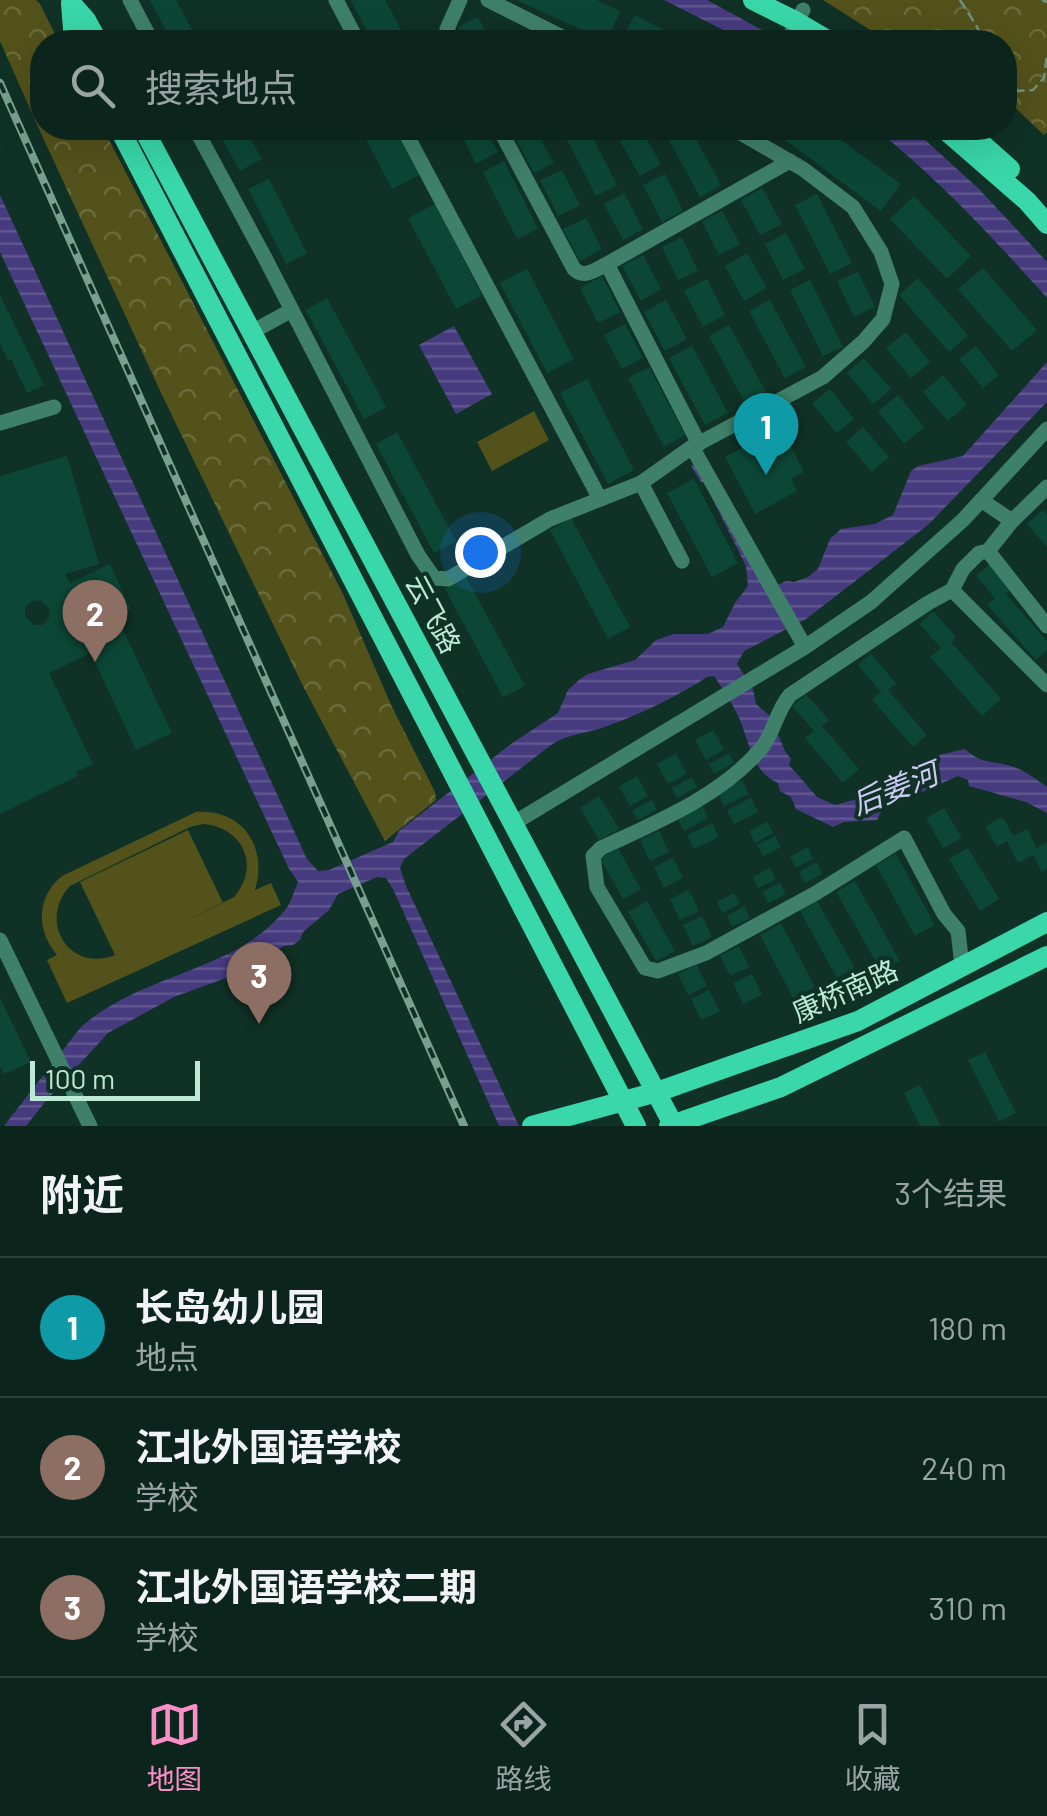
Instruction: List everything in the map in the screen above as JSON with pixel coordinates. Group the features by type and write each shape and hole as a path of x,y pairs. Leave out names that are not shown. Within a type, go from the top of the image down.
{"main road":[{"path":"753,0 826,30"},
{"path":"783,0 815,30"},
{"path":"71,1 73,30"},
{"path":"71,1 91,30"},
{"name":"云飞路","path":"125,140 636,1126"},
{"name":"云飞路","path":"149,140 672,1125"},
{"path":"957,140 1047,224"},
{"path":"981,140 1047,206"},
{"name":"康桥南路","path":"532,1126 657,1092 858,1021 1047,922"},
{"name":"康桥南路","path":"672,1125 781,1087 1047,956"}],"street":[{"path":"130,0 146,30"},
{"path":"336,0 352,30"},
{"path":"447,30 460,0"},
{"path":"488,0 548,30"},
{"path":"792,30 799,18"},
{"path":"201,140 418,555 434,578 448,579 550,520 642,483 696,446 823,376 883,319 892,284 881,252 853,208 757,140"},
{"path":"410,140 600,499"},
{"path":"504,140 579,274 606,264 790,161"},
{"path":"606,264 696,446 805,648"},
{"path":"252,332 292,310"},
{"path":"0,423 54,407"},
{"path":"510,817 702,710 872,602 963,520 1047,430"},
{"path":"642,483 682,561"},
{"path":"962,966 958,931 944,914 904,838 816,893 706,953 658,971 646,968 597,887 593,856 601,848 699,800 741,769 764,746 781,706 790,695 952,590 963,569 988,551 1012,522 1044,498"},
{"path":"981,500 1012,522"},
{"path":"988,551 1047,626"},
{"path":"952,590 1047,685"},
{"path":"0,940 90,1126"}],"path":[{"path":"960,0 979,30"},
{"path":"1017,90 1039,86 1047,54"}],"green space":[{"path":"0,0 36,0 53,30 30,30 30,109 0,41"},
{"path":"823,0 1047,0 1047,132 1044,135 1017,109 1017,30 870,30"},
{"path":"44,140 109,140 343,594 392,707 435,792 436,800 385,841 303,686"},
{"path":"534,411 549,440 492,471 477,442"},
{"path":"196,812 213,813 239,824 248,834 258,859 255,890 271,883 281,905 67,1003 47,960 57,955 42,925 43,904 62,876","holes":["203,824 229,832 238,840 247,861 242,885 234,897 223,903 188,830 80,882 115,955 99,959 84,957 63,941 57,914 70,886 190,827"]}],"water":[{"path":"664,0 707,0 762,30 723,30"},
{"path":"889,140 925,140 979,189 1047,262 1047,298 943,188"},
{"name":"后姜河","path":"0,195 307,859 318,871 329,870 393,842 399,831 511,744 558,713 568,690 588,674 635,660 656,640 674,634 708,634 723,627 748,586 746,566 704,482 691,466 697,462 769,589 786,581 794,582 818,569 830,539 841,529 875,524 893,515 911,471 963,456 1047,362 1047,402 928,525 806,619 744,651 737,664 753,689 756,704 770,716 791,759 789,765 817,797 835,805 875,794 935,756 965,749 982,760 1021,770 1047,787 1047,813 1026,802 969,786 968,780 958,776 882,810 877,820 844,822 833,827 796,809 791,797 763,772 731,703 714,676 707,677 644,711 551,745 404,859 400,868 519,1126 499,1126 394,891 386,878 377,877 338,894 329,910 293,945 284,946 237,974 174,997 108,1033 26,1126 4,1126 80,1028 130,995 214,960 265,931 285,910 298,882 0,252"},
{"path":"454,326 492,394 456,414 419,345"}],"building":[{"path":"150,0 176,0 192,30 166,30"},
{"path":"351,0 385,0 401,30 367,30"},
{"path":"516,0 596,0 620,11 612,30 583,30"},
{"path":"635,15 664,30 627,30"},
{"path":"478,17 485,30 460,30 458,27"},
{"path":"223,140 251,140 262,159 240,171"},
{"path":"366,140 401,140 419,175 392,189"},
{"path":"464,140 492,140 498,152 476,164"},
{"path":"516,140 542,140 554,163 534,173"},
{"path":"567,140 594,140 617,185 596,196"},
{"path":"647,140 661,164 640,176 620,141"},
{"path":"669,140 697,140 721,185 700,197"},
{"path":"785,140 841,140 901,184 881,211"},
{"path":"504,161 538,229 517,239 483,172"},
{"path":"562,170 580,205 558,216 540,180"},
{"path":"665,174 683,211 662,222 643,185"},
{"path":"269,179 307,253 286,264 248,189"},
{"path":"762,188 782,224 760,235 741,200"},
{"path":"624,193 643,229 623,240 604,204"},
{"path":"817,194 852,263 830,274 795,205"},
{"path":"914,196 971,256 947,279 890,219"},
{"path":"435,204 482,295 456,309 408,218"},
{"path":"722,211 740,244 719,255 702,221"},
{"path":"586,218 602,249 580,261 563,229"},
{"path":"786,233 805,269 783,280 765,244"},
{"path":"682,237 698,271 678,280 662,247"},
{"path":"747,253 767,288 744,301 725,266"},
{"path":"643,255 661,289 641,301 622,266"},
{"path":"983,268 1037,330 1012,351 958,289"},
{"path":"527,269 574,359 547,373 500,283"},
{"path":"858,272 875,307 854,317 837,281"},
{"path":"602,276 620,312 598,323 580,288"},
{"path":"918,278 968,335 949,352 899,295"},
{"path":"707,279 725,315 703,327 684,291"},
{"path":"810,280 843,347 823,356 790,290"},
{"path":"0,295 44,385 27,393 0,344"},
{"path":"327,298 386,407 364,419 306,310"},
{"path":"666,300 687,339 665,351 644,312"},
{"path":"770,300 806,367 785,378 749,311"},
{"path":"625,324 643,358 622,369 604,335"},
{"path":"729,325 766,392 745,403 709,336"},
{"path":"906,332 930,362 911,378 886,348"},
{"path":"692,346 728,413 705,425 669,358"},
{"path":"976,346 999,375 983,388 959,359"},
{"path":"864,358 891,389 873,404 847,373"},
{"path":"649,367 685,435 664,447 628,378"},
{"path":"943,375 967,405 948,421 923,392"},
{"path":"587,379 634,470 608,484 560,393"},
{"path":"830,389 854,419 836,433 812,403"},
{"path":"898,395 924,427 904,444 878,411"},
{"path":"863,427 889,457 872,472 846,442"},
{"path":"397,432 456,541 434,553 376,444"},
{"path":"767,434 773,446 787,439 804,472 791,479 797,491 755,514 725,457"},
{"path":"67,456 99,564 65,574 70,583 110,564 131,609 116,615 172,733 136,750 91,653 49,673 93,764 76,772 78,776 0,814 0,476","holes":["41,600 50,610 43,625 34,625 25,616 25,607 32,601"]},
{"path":"694,479 738,563 712,577 667,493"},
{"path":"1043,510 1047,514 1047,547 1027,524"},
{"path":"571,518 630,627 608,639 550,530"},
{"path":"990,564 1012,588 1006,594 1047,641 1047,650 1036,660 987,605 995,598 976,576"},
{"path":"466,577 525,686 503,697 445,589"},
{"path":"933,611 955,636 952,643 1001,699 982,716 930,657 941,648 919,624"},
{"path":"871,654 896,683 888,690 927,735 913,747 872,699 881,692 858,665"},
{"path":"806,694 829,720 822,726 859,769 843,783 805,738 814,731 792,706"},
{"path":"713,730 724,750 706,760 695,740"},
{"path":"729,753 734,763 714,774 709,764"},
{"path":"676,754 687,774 668,784 657,764"},
{"path":"637,776 648,796 630,806 619,786"},
{"path":"692,777 697,787 677,798 672,788"},
{"path":"742,780 749,794 724,806 718,792"},
{"path":"599,796 619,829 599,840 580,808"},
{"path":"751,798 758,812 734,824 727,810"},
{"path":"652,800 657,810 637,820 632,810"},
{"path":"702,804 708,818 684,831 677,817"},
{"path":"944,808 962,838 943,848 926,818"},
{"path":"1003,817 1013,836 1027,829 1037,848 1047,843 1047,869 1042,872 1033,855 1018,863 1007,841 997,847 985,826"},
{"path":"767,822 773,833 755,843 749,831"},
{"path":"712,823 719,837 694,849 687,835"},
{"path":"659,831 669,852 650,861 640,840"},
{"path":"775,836 781,847 763,856 757,845"},
{"path":"808,847 813,859 796,868 790,857"},
{"path":"618,848 641,889 623,899 600,859"},
{"path":"968,848 999,899 980,911 949,859"},
{"path":"896,854 935,925 915,936 876,865"},
{"path":"673,858 683,878 664,888 654,867"},
{"path":"817,862 822,874 805,883 799,872"},
{"path":"770,868 776,879 758,888 753,877"},
{"path":"855,881 900,961 881,971 836,892"},
{"path":"780,883 786,894 768,903 762,892"},
{"path":"689,890 699,911 680,920 670,899"},
{"path":"734,893 740,904 722,913 717,902"},
{"path":"647,901 675,951 656,961 628,912"},
{"path":"817,901 855,968 837,978 800,911"},
{"path":"745,906 750,918 732,927 727,916"},
{"path":"702,916 712,937 693,946 683,925"},
{"path":"781,923 815,987 793,998 760,935"},
{"path":"739,946 749,967 730,976 720,955"},
{"path":"697,965 707,986 688,995 678,974"},
{"path":"752,974 762,995 743,1004 733,983"},
{"path":"709,990 720,1011 701,1020 691,999"},
{"path":"0,998 31,1062 4,1074 0,1066"},
{"path":"985,1052 1016,1113 999,1121 968,1060"},
{"path":"920,1085 941,1126 920,1126 904,1093"}],"railway":[{"path":"0,83 464,1126"}],"place":[{"name":"长岛幼儿园","path":"766,475"},
{"name":"江北外国语学校","path":"95,662"},
{"name":"江北外国语学校二期","path":"259,1024"}]}
